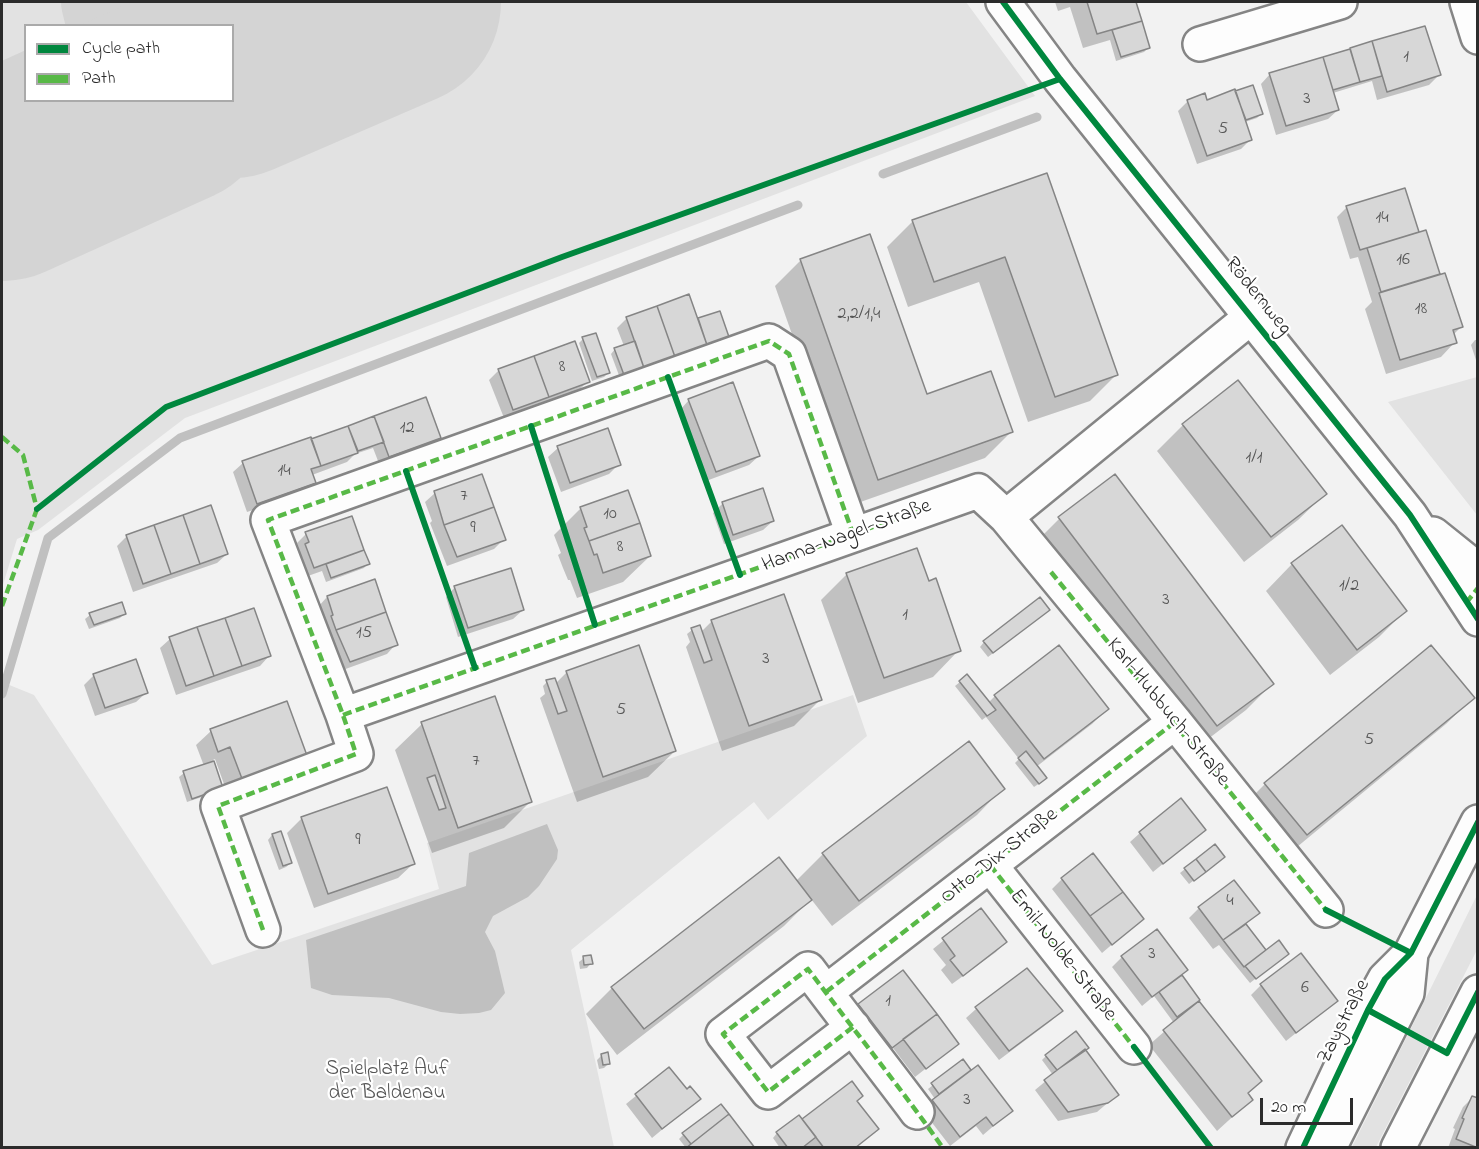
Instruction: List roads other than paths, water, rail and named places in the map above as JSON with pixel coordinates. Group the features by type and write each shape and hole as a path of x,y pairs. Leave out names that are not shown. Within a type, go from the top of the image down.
{"street":[{"name":"Rödernweg","path":"1003,2 1060,80 1410,515 1478,619"},
{"path":"1200,44 1340,2"},
{"path":"1467,2 1478,37"},
{"path":"1006,517 1251,316"},
{"path":"263,930 218,806 356,754 268,520 769,341 789,354 854,534"},
{"name":"Hanna-Nagel-Straße","path":"343,715 978,490 1006,517"},
{"name":"Rödernweg","path":"1410,515 1478,570"},
{"name":"Karl-Hubbuch-Straße","path":"1006,517 1326,910"},
{"name":"Otto-Dix-Straße","path":"826,992 1175,722"},
{"name":"Zaystraße","path":"1302,1148 1368,1010 1385,979 1411,953 1478,822"},
{"name":"Emil-Nolde-Straße","path":"990,865 1134,1047"},
{"name":"Zaystraße","path":"1329,1148 1407,993 1411,953"},
{"path":"853,1027 768,1092 723,1034 808,969 853,1027 918,1112"},
{"path":"1398,1148 1478,992"}],"waterway":[{"path":"883,174 1037,117"},
{"path":"2,694 48,538 180,438 798,205"}],"park label":[{"name":"Spielplatz Auf der Baldenau","path":"387,1083"}]}
